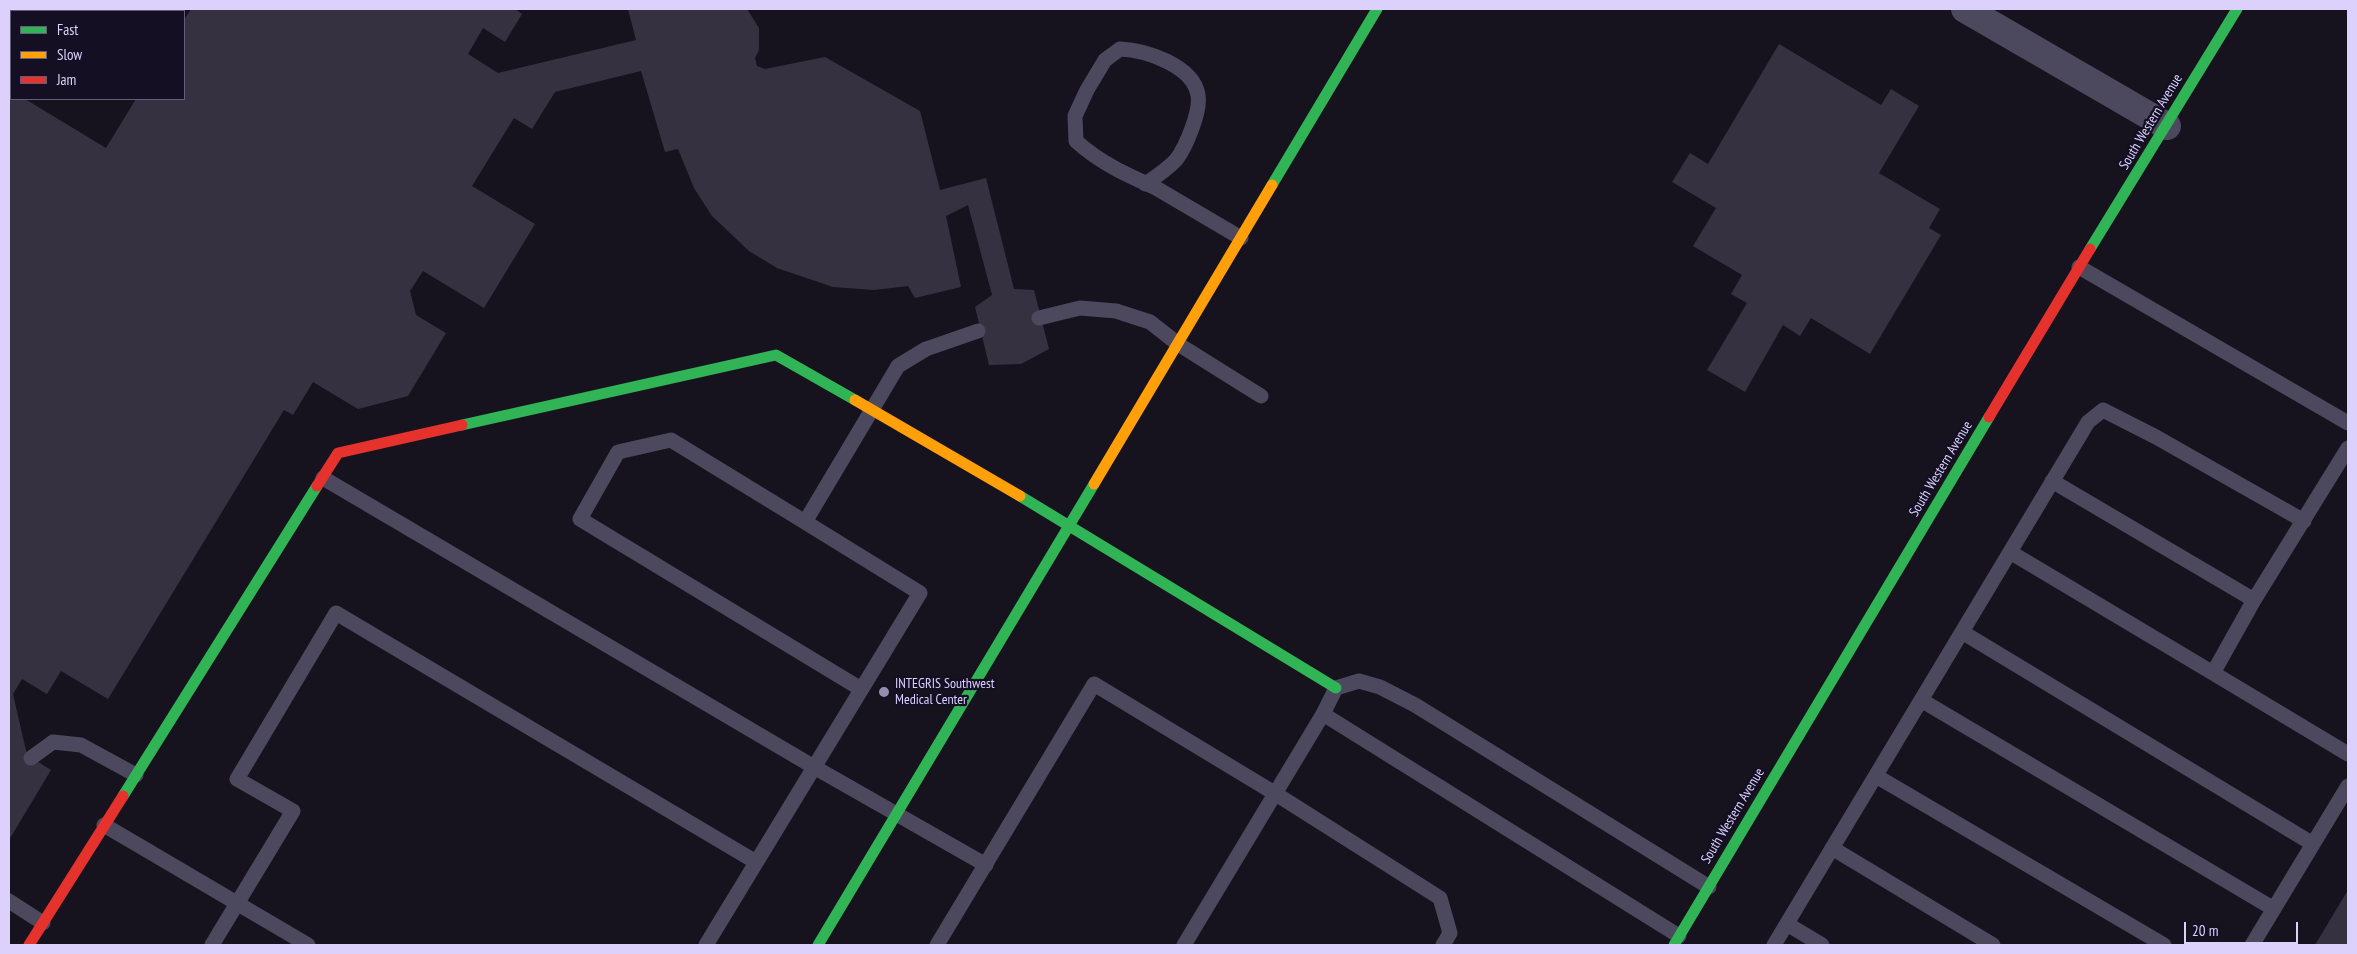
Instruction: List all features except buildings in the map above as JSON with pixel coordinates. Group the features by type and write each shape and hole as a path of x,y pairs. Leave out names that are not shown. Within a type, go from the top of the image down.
{"street":[{"path":"818,945 1377,9"},
{"path":"1965,9 2167,126"},
{"name":"South Western Avenue","path":"1676,941 2079,267 2237,9"},
{"path":"29,945 338,453 776,355 1070,525 1336,688"}],"lane":[{"path":"1145,184 1176,160 1196,116 1198,95 1189,76 1166,61 1138,50 1120,49 1105,60 1087,90 1075,116 1076,141 1093,157 1241,238"},
{"path":"2079,267 2348,423"},
{"path":"1039,318 1080,308 1116,311 1150,322 1178,344 1261,396"},
{"path":"805,522 898,366 926,350 978,331"},
{"path":"1774,945 2088,422 2103,410 2156,437 2304,521"},
{"path":"706,945 920,593 671,440 618,452 580,519 861,689"},
{"path":"2213,673 2254,600 2348,448"},
{"path":"323,478 896,815 986,865"},
{"path":"2052,481 2254,600"},
{"path":"2010,552 2348,754"},
{"path":"212,945 293,811 237,779 336,613 756,862"},
{"path":"1962,632 2313,844"},
{"path":"1184,945 1276,794 1336,688 1359,682 1380,687 1415,705 1709,887"},
{"path":"937,945 1094,684 1276,794 1440,898 1450,933 1442,945"},
{"path":"1921,700 2274,910"},
{"path":"1323,714 1676,941"},
{"path":"31,758 53,742 81,745 136,775"},
{"path":"1876,776 2164,945"},
{"path":"2252,945 2348,786"},
{"path":"104,825 308,945"},
{"path":"1832,848 1993,945"},
{"path":"9,901 43,923"},
{"path":"1787,924 1822,945"}],"traffic: fast":[{"path":"1272,185 1377,9"},
{"path":"2090,249 2237,9"},
{"path":"462,425 776,355 855,400"},
{"path":"1674,945 1989,417"},
{"path":"818,945 1094,484"},
{"path":"123,796 317,486"},
{"path":"1020,496 1336,688"}],"traffic: slow":[{"path":"1094,484 1272,185"},
{"path":"855,400 1020,496"}],"traffic: jam":[{"path":"1989,417 2090,249"},
{"path":"317,486 338,453 462,425"},
{"path":"29,945 123,796"}],"place":[{"name":"INTEGRIS Southwest Medical Center","path":"884,692"}]}
